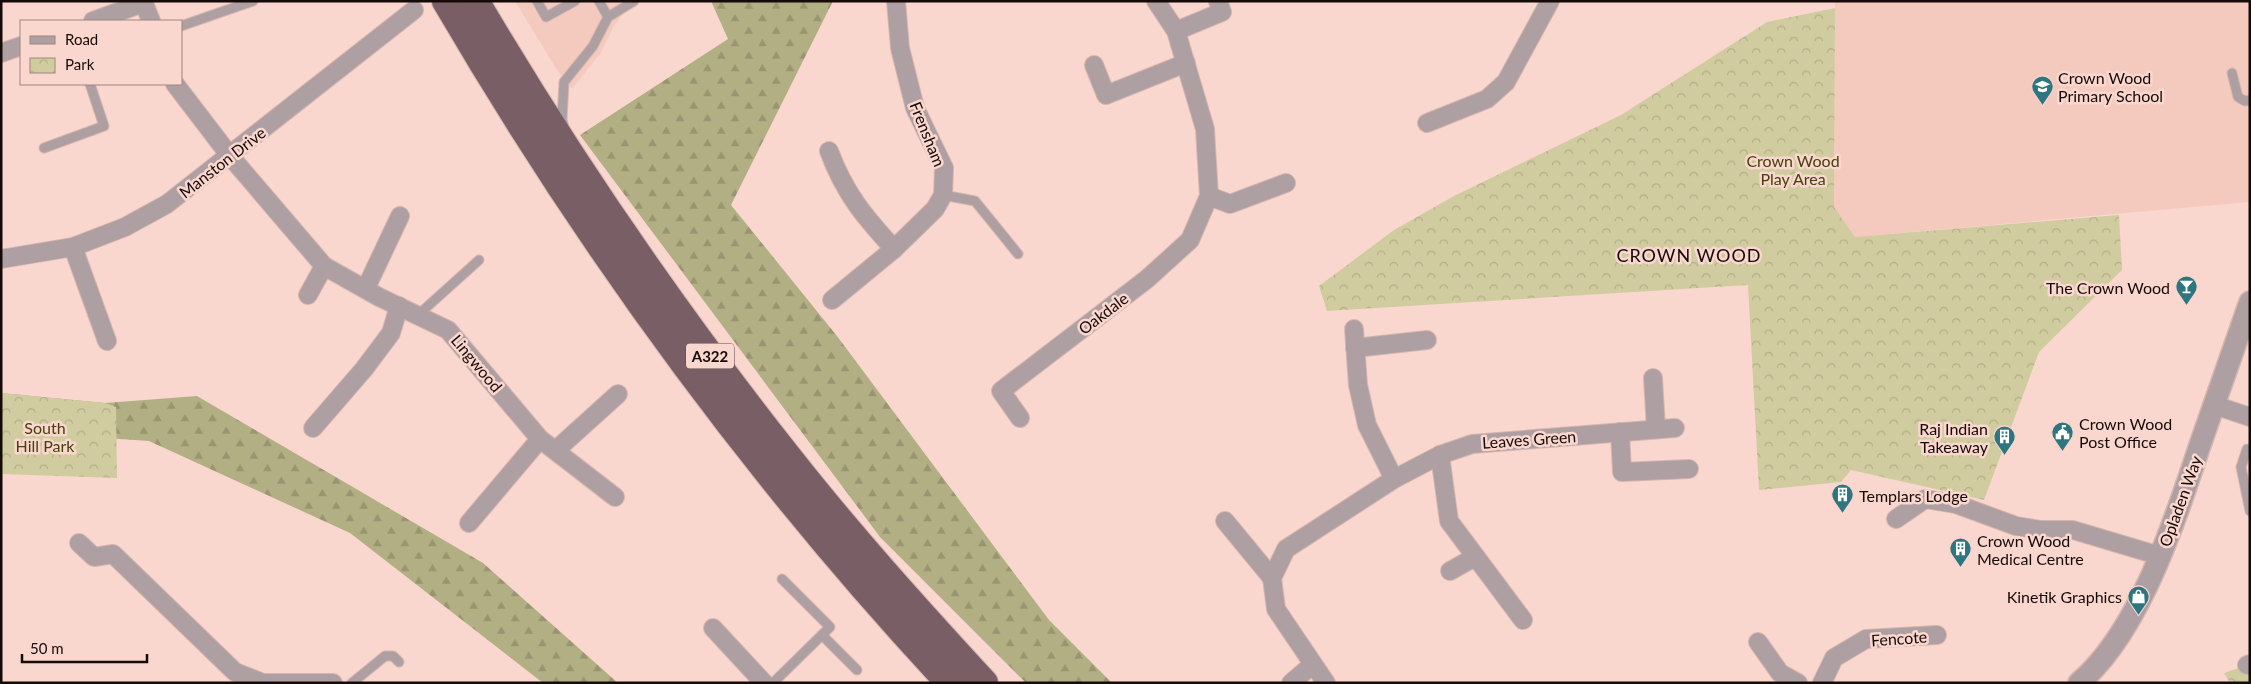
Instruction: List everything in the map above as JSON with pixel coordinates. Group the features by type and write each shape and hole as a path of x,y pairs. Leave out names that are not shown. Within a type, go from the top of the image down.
{"highway":[{"name":"A322","path":"446,1 549,168 689,371 824,541 890,618 950,683"},
{"name":"A322","path":"475,1 573,160 701,344 788,457 859,543 984,683"}],"street":[{"name":"Frensham","path":"896,1 900,48 916,108 944,168 943,195"},
{"name":"Oakdale","path":"1020,418 1001,391 1147,279 1190,240 1209,196 1205,129 1176,32 1156,1"},
{"path":"1176,32 1222,12 1218,1"},
{"path":"1428,124 1487,99 1506,82 1550,1"},
{"path":"96,20 143,2 151,20"},
{"name":"Manston Drive","path":"1,259 73,246 125,227 167,204 414,10"},
{"path":"1,53 20,46"},
{"path":"1094,65 1106,95 1186,63"},
{"name":"Lingwood","path":"176,85 230,156 324,266 398,306 448,330 540,439 616,498"},
{"path":"829,151 840,179 864,215 894,249"},
{"path":"1209,196 1230,204 1286,182"},
{"path":"832,300 894,249 935,209 943,195"},
{"path":"366,288 400,216"},
{"path":"73,246 107,341"},
{"path":"308,295 324,266"},
{"name":"Opladen Way","path":"2079,683 2109,648 2138,604 2160,556 2250,302"},
{"path":"313,428 390,333 398,306"},
{"path":"1354,329 1358,385 1367,425 1394,479"},
{"path":"1355,348 1427,340"},
{"path":"1653,378 1656,429"},
{"path":"556,450 618,394"},
{"path":"2214,405 2250,417"},
{"name":"Leaves Green","path":"1272,578 1286,549 1394,479 1440,455 1472,444 1675,428"},
{"path":"1620,432 1622,472 1689,469"},
{"path":"469,524 540,439"},
{"path":"1440,455 1449,521 1523,620"},
{"path":"1896,519 1924,499 1956,504 2016,526 2041,530 2073,530 2160,556"},
{"path":"1225,521 1272,578 1276,609 1312,666 1326,683"},
{"path":"79,542 94,557 112,554 235,672 263,683 332,683"},
{"path":"1450,571 1475,558"},
{"path":"713,628 755,680"},
{"name":"Fencote","path":"1822,683 1834,658 1866,639 1936,635"},
{"path":"1758,642 1780,673 1798,683"},
{"path":"1291,683 1312,666"}],"lane":[{"path":"182,26 253,1"},
{"path":"537,1 546,17 575,1"},
{"path":"599,1 608,17"},
{"path":"573,160 562,120 564,82 592,46 608,17 634,1"},
{"path":"2232,73 2238,97 2245,101 2250,100"},
{"path":"44,148 104,126 90,85"},
{"path":"943,195 975,201 1018,254"},
{"path":"418,316 479,260"},
{"path":"2247,449 2241,467 2250,511"},
{"path":"773,683 830,627 782,579"},
{"path":"822,635 857,670"},
{"path":"352,683 385,656 393,656 399,662"}],"shaded area":[{"path":"515,1 618,1 625,11 615,24 600,54 572,89 557,70"},
{"name":"Crown Wood Primary School","path":"1835,1 2250,1 2250,202 1855,237 1834,208"}],"green space":[{"path":"711,1 833,1 731,205 837,336 1049,620 1112,683 1026,683 880,537 580,135 728,39"},
{"name":"Crown Wood Play Area","path":"1835,8 1834,207 1855,237 2119,215 2122,270 2039,352 1984,500 1851,470 1841,482 1759,490 1748,285 1327,311 1319,286 1394,230 1454,196 1621,115 1767,22"},
{"path":"1,393 105,403 197,396 483,563 618,683 543,683 350,533 149,441 1,431"},
{"name":"South Hill Park","path":"1,393 105,403 116,407 117,478 1,474"},
{"path":"2250,664 2250,683 2230,683 2224,673"}],"place":[{"name":"Crown Wood Primary School","path":"2042,105"},
{"name":"The Crown Wood","path":"2186,306"},
{"name":"Crown Wood Post Office","path":"2063,451"},
{"name":"Raj Indian Takeaway","path":"2004,456"},
{"name":"Templars Lodge","path":"1843,514"},
{"name":"Crown Wood Medical Centre","path":"1961,568"},
{"name":"Kinetik Graphics","path":"2138,615"}],"district":[{"name":"CROWN WOOD","path":"1689,255"}]}
